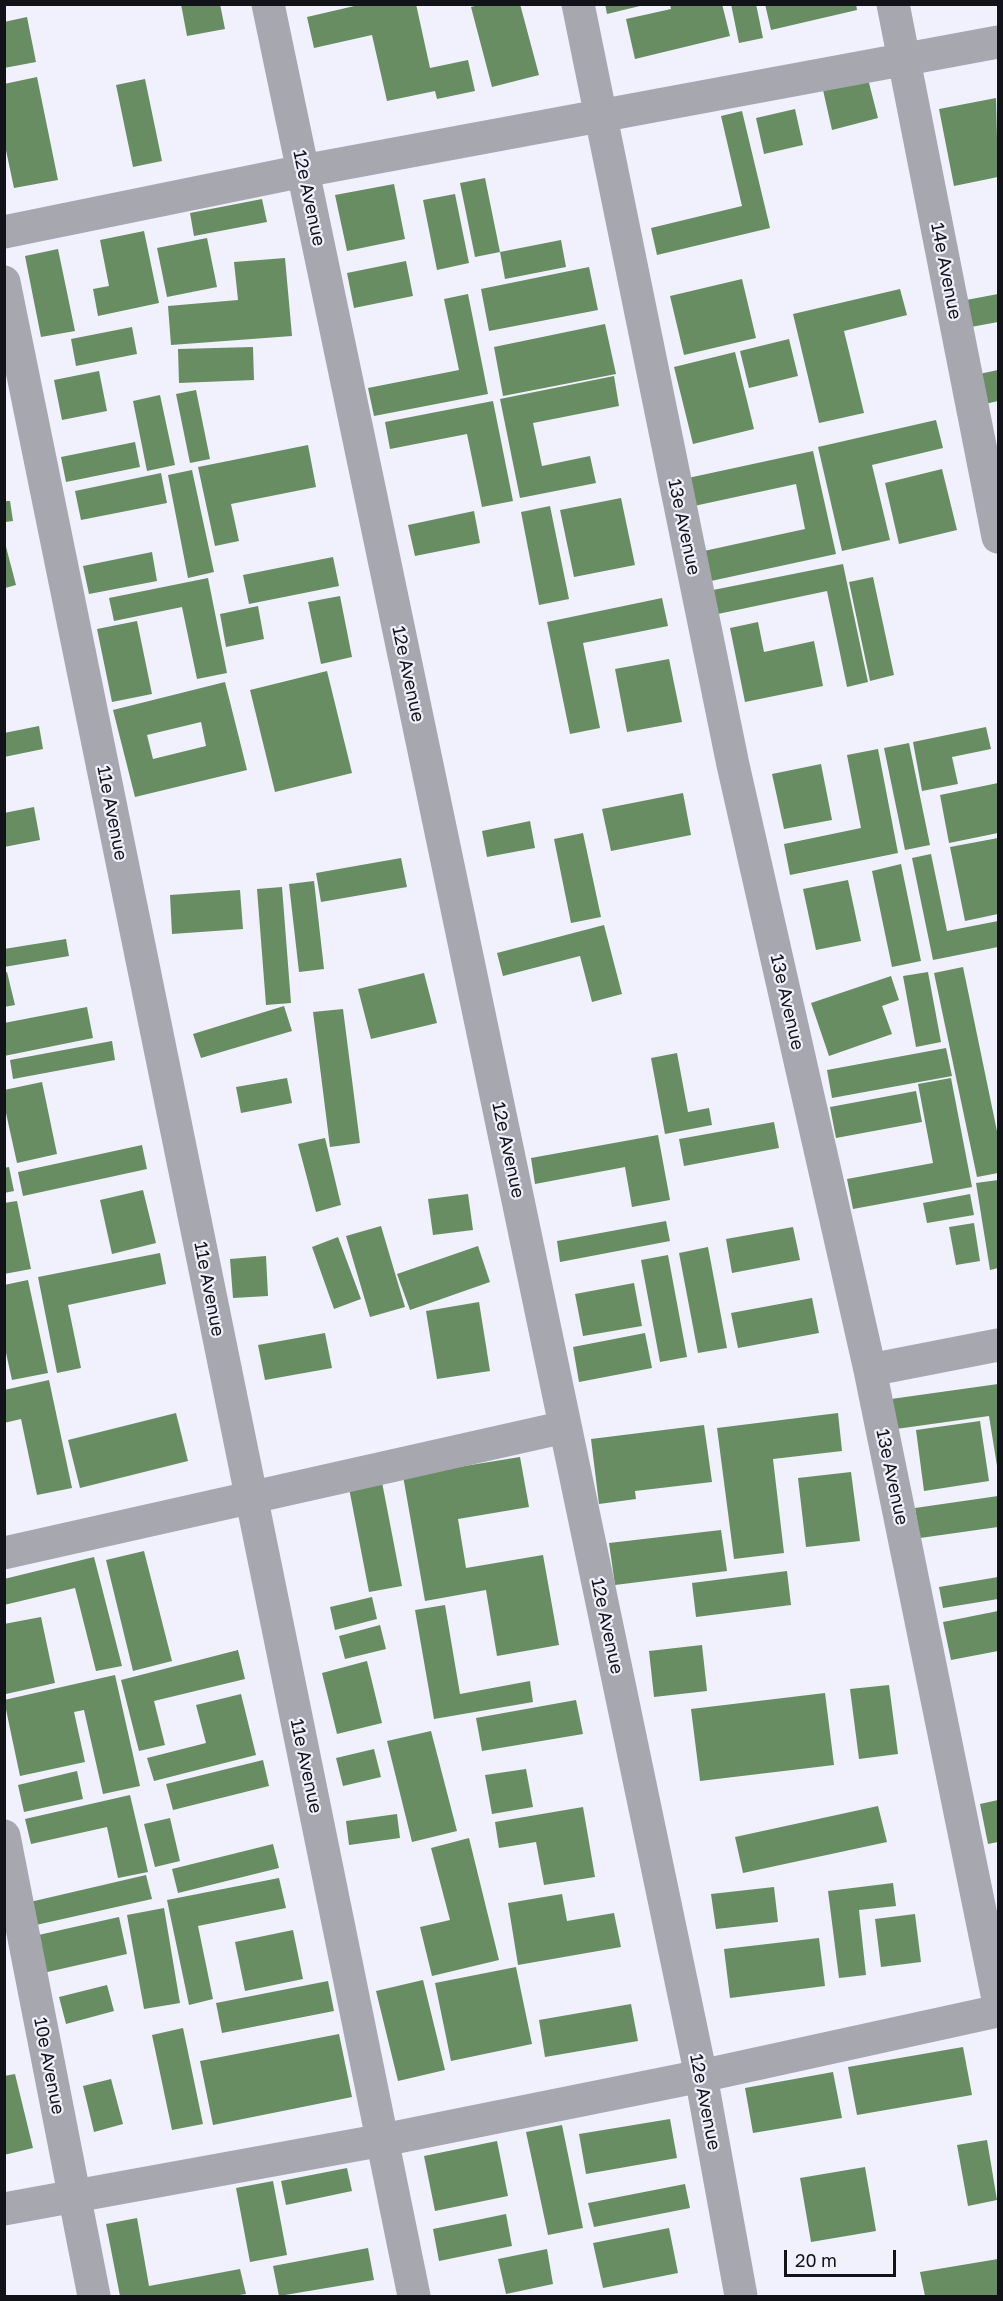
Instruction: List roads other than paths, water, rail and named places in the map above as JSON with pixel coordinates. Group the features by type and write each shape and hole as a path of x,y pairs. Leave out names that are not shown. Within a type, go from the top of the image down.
{"street":[{"name":"12e Avenue","path":"268,4 701,2076 741,2296"},
{"name":"13e Avenue","path":"578,4 733,765 870,1370 999,1999"},
{"name":"14e Avenue","path":"893,4 999,537"},
{"path":"4,232 303,171 999,42"},
{"name":"11e Avenue","path":"4,282 414,2296"},
{"path":"870,1370 999,1345"},
{"path":"4,1553 566,1427"},
{"name":"10e Avenue","path":"4,1836 94,2296"},
{"path":"4,2209 383,2140 701,2076 999,2011"}]}
